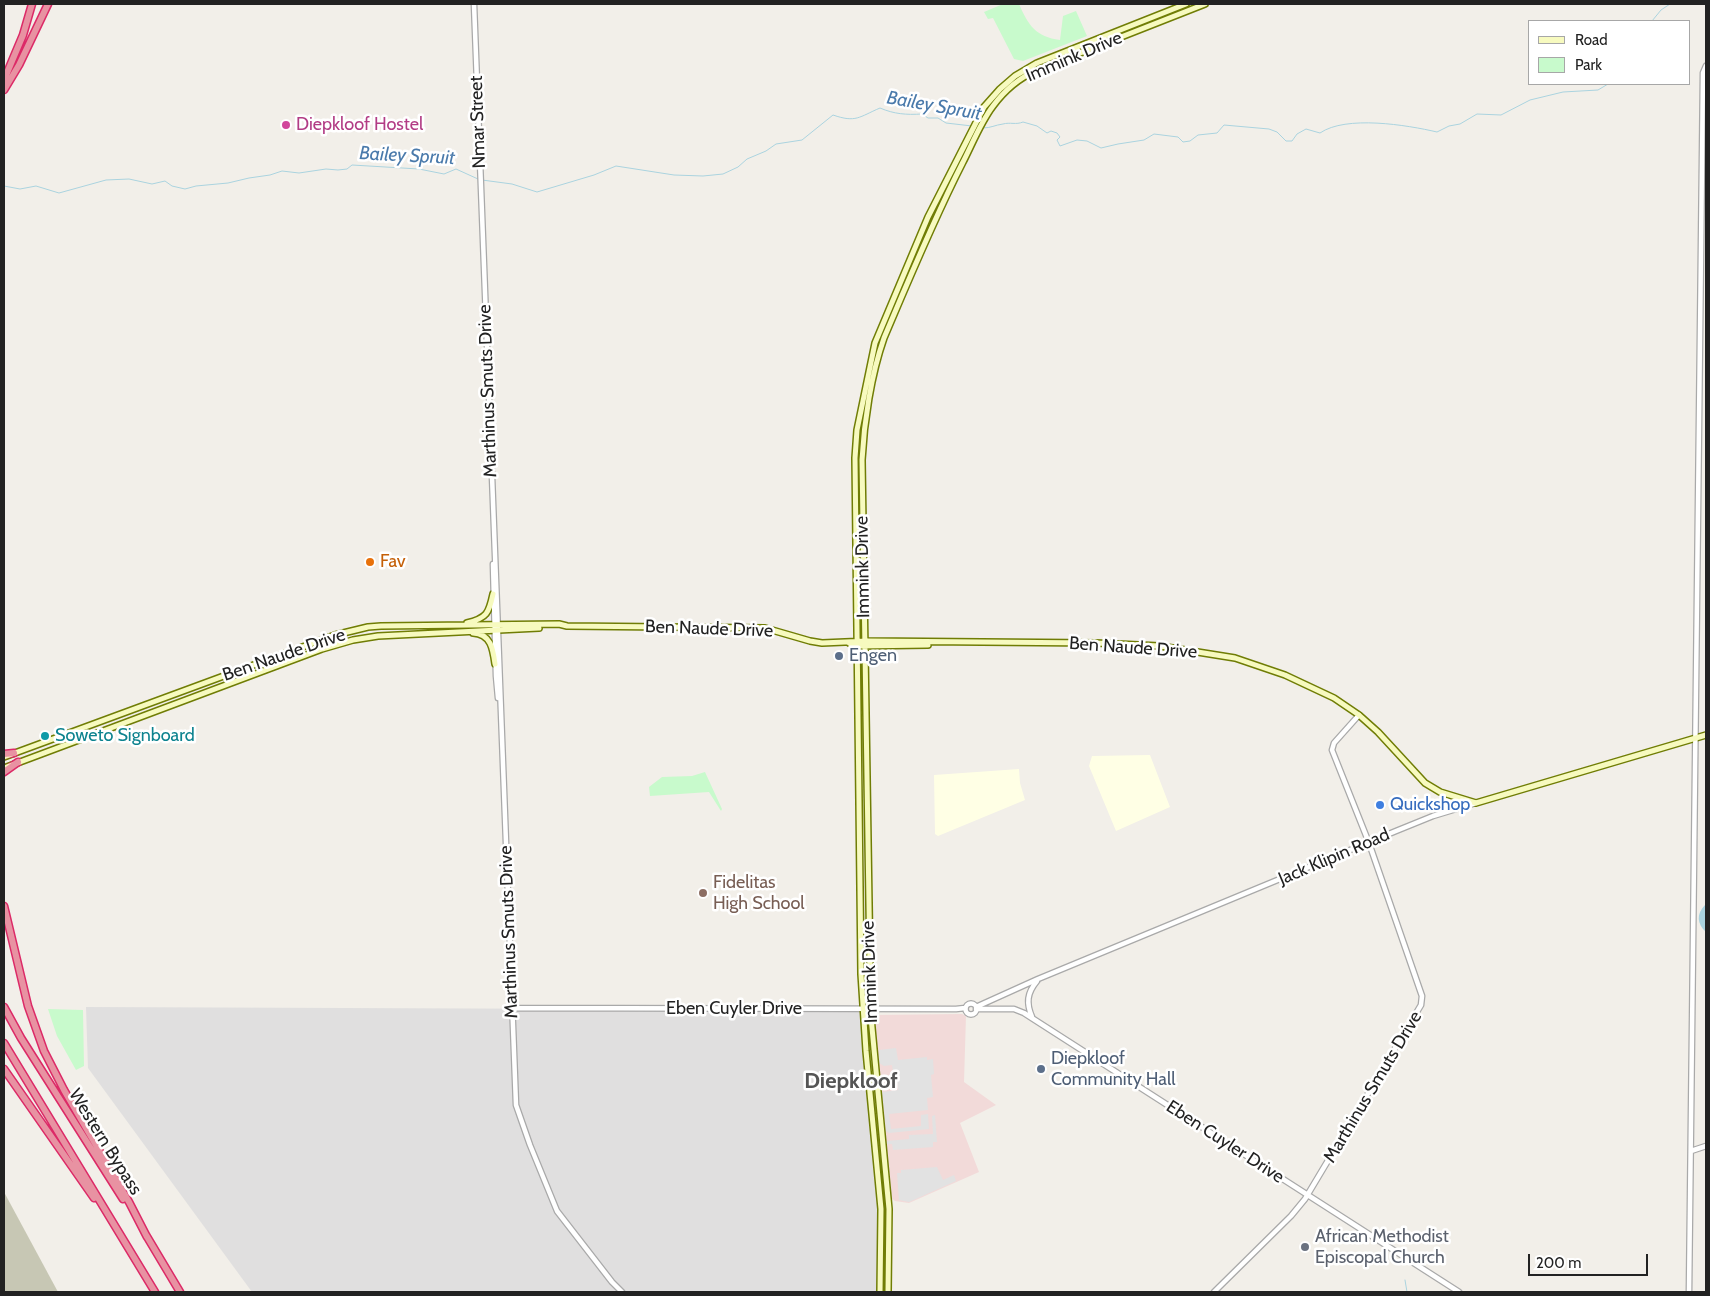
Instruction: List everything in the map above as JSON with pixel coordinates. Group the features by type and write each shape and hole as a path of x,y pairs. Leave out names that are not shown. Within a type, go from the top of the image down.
{"highway":[{"path":"4,80 23,35 32,4"},
{"path":"4,90 19,65 48,4"},
{"path":"4,756 14,754"},
{"path":"4,772 18,762"},
{"path":"4,906 28,1006 44,1051 147,1237"},
{"name":"Western Bypass","path":"4,1007 180,1292"},
{"name":"Western Bypass","path":"4,1043 155,1292"},
{"path":"4,1069 126,1244"},
{"path":"4,1077 20,1094"}],"main road":[{"name":"Immink Drive","path":"888,1292 889,1209 871,1009 855,449 856,430 875,343 928,217 965,142 984,107 995,93 1014,76 1028,67 1186,4"},
{"name":"Immink Drive","path":"880,1292 881,1210 862,1010 861,643 863,431 879,354 922,245 974,140 992,107 1004,93 1028,74 1205,4"},
{"path":"457,629 484,617 490,609 493,594"},
{"name":"Ben Naude Drive","path":"14,754 335,635 381,626 457,629"},
{"name":"Ben Naude Drive","path":"4,768 337,644 353,640 378,636 497,627 766,628 814,642 849,643 852,645 861,643 1084,642 1160,646 1235,658 1312,686 1334,698 1359,715 1390,744 1425,783 1440,792 1476,803"},
{"path":"457,629 485,636 491,644 495,664"},
{"name":"Jack Klipin Road","path":"1476,803 1706,735"}],"street":[{"name":"Nmar Street","path":"474,4 482,241"},
{"path":"1689,1292 1704,70 1706,66"},
{"name":"Marthinus Smuts Drive","path":"482,241 516,1105 549,1193 561,1217 622,1292"},
{"name":"Marthinus Smuts Drive","path":"494,542 493,594 497,627"},
{"path":"497,627 495,664 500,712"},
{"name":"Marthinus Smuts Drive","path":"1214,1292 1291,1216 1308,1195 1416,1015 1422,1001 1369,843 1332,750 1334,743 1359,715"},
{"name":"Jack Klipin Road","path":"1038,979 1433,816 1476,803"},
{"path":"965,1009 968,1004 975,1008 1038,979"},
{"path":"1033,1018 1028,999 1031,989 1038,979"},
{"name":"Eben Cuyler Drive","path":"512,1008 965,1009 969,1014 975,1008 1018,1009 1459,1292"},
{"path":"1691,1151 1706,1146"}],"shaded area":[{"path":"1150,755 1170,807 1116,831 1089,766 1092,756"},
{"path":"1019,769 1020,783 1025,800 938,836 935,834 934,775"},
{"path":"86,1007 862,1010 881,1209 879,1292 252,1292 88,1068"},
{"path":"962,1014 966,1016 964,1082 996,1105 960,1123 979,1172 909,1203 895,1201 891,1198 874,1015"},
{"path":"896,1048 898,1060 927,1057 927,1060 933,1059 934,1074 931,1075 933,1097 927,1098 928,1110 889,1114 891,1129 921,1126 921,1115 928,1114 929,1129 889,1133 886,1131 882,1092 898,1090 896,1072 893,1072 892,1065 884,1066 879,1063 879,1050"},
{"path":"935,1115 937,1142 933,1142 933,1147 893,1150 892,1144 887,1144 887,1141 909,1139 909,1135 933,1134 932,1116"},
{"path":"937,1167 943,1180 954,1175 956,1181 909,1202 899,1200 897,1173 901,1173 901,1170"},
{"path":"4,1192 58,1292 4,1292"}],"green space":[{"path":"1003,4 1019,4 1034,29 1045,36 1060,40 1063,16 1076,11 1087,36 1023,61 1014,59 993,18 988,19 984,12"},
{"path":"705,772 722,809 721,811 709,792 650,796 649,787 662,777 692,776"},
{"path":"48,1009 83,1010 84,1066 76,1070 57,1036"}],"water":[{"path":"1705,905 1706,932 1699,922 1700,912"}],"waterway":[{"name":"Bailey Spruit","path":"1653,20 1661,10 1670,4 1684,4"},
{"name":"Bailey Spruit","path":"983,128 1006,123 1023,122 1037,126 1047,133 1051,131 1057,133 1060,137 1057,140 1060,146 1077,140 1087,141 1101,148 1144,140 1154,134 1178,137 1183,142 1190,141 1198,135 1217,133 1224,125 1269,129 1277,132 1286,141 1292,141 1297,134 1306,129 1320,133 1345,124 1361,123 1394,124 1437,132 1449,126 1460,124 1477,114 1501,115 1530,100 1563,92 1598,90 1606,85"},
{"name":"Bailey Spruit","path":"482,180 512,184 537,192 594,175 616,166 674,175 703,176 723,174 776,144 802,140 833,115 852,119 880,108 900,114 922,114 928,118 938,118 946,123 972,126"},
{"name":"Bailey Spruit","path":"4,186 20,189 36,186 59,193 106,180 129,179 152,184 165,181 172,186 185,189 228,183 282,171 299,173 326,169 338,170 347,169 352,165 419,169 444,174 456,169 478,179"},
{"path":"1405,1280 1407,1292"}],"place":[{"name":"Diepkloof Hostel","path":"286,125"},
{"name":"Fav","path":"370,562"},
{"name":"Engen","path":"839,656"},
{"name":"Soweto Signboard","path":"45,736"},
{"name":"Quickshop","path":"1380,805"},
{"name":"Fidelitas High School","path":"703,893"},
{"name":"Diepkloof Community Hall","path":"1041,1069"},
{"name":"African Methodist Episcopal Church","path":"1305,1247"}],"district":[{"name":"Diepkloof","path":"851,1082"}]}
